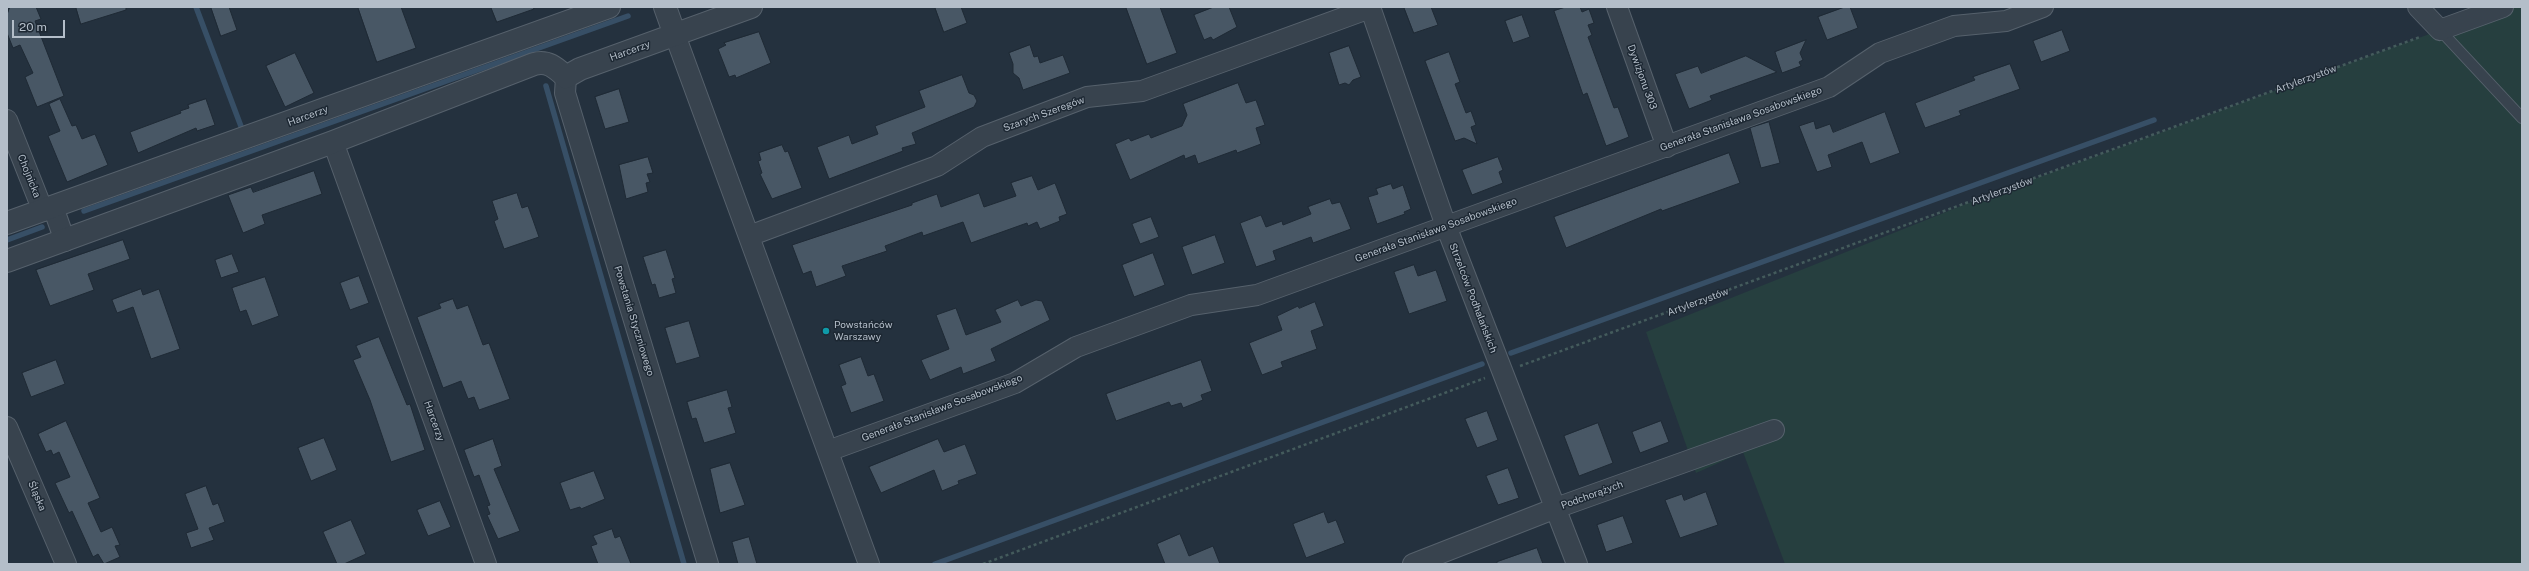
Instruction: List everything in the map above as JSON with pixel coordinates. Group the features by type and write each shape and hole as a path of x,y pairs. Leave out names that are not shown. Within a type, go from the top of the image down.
{"street":[{"name":"Harcerzy","path":"7,223 609,7"},
{"path":"665,7 869,564"},
{"name":"Harcerzy","path":"566,77 580,69 751,7"},
{"name":"Dywizjonu 303","path":"1617,7 1668,147"},
{"name":"Generała Stanisława Sosabowskiego","path":"828,451 1015,383 1076,347 1191,305 1257,295 1668,147 1829,87 1880,53 1954,26 2006,21 2043,7"},
{"path":"2418,7 2440,30 2503,7"},
{"name":"Strzelców Podhalańskich","path":"1370,8 1446,226 1501,372 1577,564"},
{"name":"Szarych Szeregów","path":"749,236 937,166 982,137 1088,97 1142,91 1370,8"},
{"path":"7,261 333,142 540,62 553,65 566,77"},
{"name":"Powstania Styczniowego","path":"566,77 565,93 708,564"},
{"name":"Chojnicka","path":"7,120 48,209 65,241"},
{"name":"Harcerzy","path":"333,142 486,564"},
{"name":"Śląska","path":"7,427 66,564"},
{"name":"Podchorążych","path":"1413,564 1556,508 1774,430"}],"lane":[{"path":"2440,30 2522,118"}],"path":[{"name":"Artylerzystów","path":"983,564 1501,372 1600,338 2440,30"}],"green space":[{"path":"2503,7 2522,7 2522,564 1785,564 1743,452 1696,473 1646,332 1966,204"}],"building":[{"path":"10,7 36,7 41,19 35,21 64,96 37,107 25,77 33,73 20,45 13,48 7,33 7,15"},
{"path":"76,7 126,7 126,10 81,24"},
{"path":"211,7 229,7 237,30 221,36"},
{"path":"358,7 401,7 416,48 377,62"},
{"path":"491,7 533,7 534,9 497,22"},
{"path":"935,7 961,7 967,23 944,32"},
{"path":"1126,7 1160,7 1177,53 1147,64"},
{"path":"1214,7 1229,7 1237,27 1213,40 1211,37 1204,40 1194,15"},
{"path":"1404,7 1431,7 1438,25 1414,33"},
{"path":"1566,7 1580,7 1582,12 1589,9 1594,23 1588,25 1592,35 1588,37 1614,108 1618,107 1629,137 1606,146 1587,93 1583,95 1554,11"},
{"path":"1845,7 1850,7 1858,28 1827,40 1818,17"},
{"path":"1522,15 1530,37 1513,43 1505,21"},
{"path":"2062,30 2070,51 2041,62 2033,41"},
{"path":"759,32 771,63 736,78 735,75 729,77 718,49 726,45 724,43"},
{"path":"1806,40 1800,53 1803,60 1799,62 1801,66 1782,73 1775,52"},
{"path":"1030,45 1034,57 1038,56 1040,63 1063,55 1070,73 1023,90 1019,78 1013,73 1013,64 1009,53"},
{"path":"1349,46 1361,77 1353,80 1349,85 1345,83 1339,85 1329,53"},
{"path":"1449,52 1460,82 1455,84 1466,113 1471,111 1476,125 1471,127 1477,144 1464,138 1455,141 1425,61"},
{"path":"295,53 314,93 285,107 266,66"},
{"path":"1746,56 1777,72 1710,96 1712,100 1689,109 1675,74 1698,66 1701,73"},
{"path":"2010,64 2020,89 1959,111 1961,115 1925,128 1915,103 1975,80 1973,77"},
{"path":"962,75 969,93 974,95 977,101 974,107 912,133 916,144 902,148 903,151 829,179 817,147 849,135 852,144 878,134 875,126 925,107 919,91"},
{"path":"1238,83 1246,103 1256,100 1265,125 1256,128 1261,144 1237,153 1236,150 1198,164 1195,155 1185,159 1184,155 1130,180 1115,144 1129,138 1131,141 1149,134 1151,138 1182,126 1187,115 1183,104"},
{"path":"619,89 629,122 605,129 595,97"},
{"path":"60,99 72,126 76,125 82,139 95,134 108,165 67,182 48,136 60,131 49,104"},
{"path":"206,99 215,125 197,131 196,128 138,153 130,132 181,113 180,111 189,108 188,105"},
{"path":"1885,112 1900,153 1870,164 1862,142 1828,155 1832,167 1817,172 1799,126 1814,121 1816,129 1830,124 1833,132"},
{"path":"1769,122 1780,163 1761,168 1750,128"},
{"path":"782,145 785,152 788,151 802,188 772,199 760,174 762,173 758,161 761,160 759,153"},
{"path":"1729,153 1740,183 1662,211 1661,209 1566,248 1554,217"},
{"path":"648,157 653,173 647,174 650,182 646,183 648,192 626,199 619,165"},
{"path":"1498,157 1503,170 1499,172 1503,183 1472,195 1462,170"},
{"path":"314,171 322,194 262,215 265,224 243,233 228,195 251,187 253,192"},
{"path":"1032,176 1038,190 1055,183 1067,214 1059,217 1060,221 1040,229 1037,222 1028,226 1027,223 971,243 963,222 923,236 922,232 885,246 887,251 842,266 846,276 816,287 811,271 803,274 792,245 912,205 912,203 937,194 941,207 979,193 984,207 1016,196 1011,183"},
{"path":"1391,184 1393,189 1403,185 1411,209 1404,212 1405,214 1377,224 1368,197 1378,194 1376,189"},
{"path":"517,193 522,208 528,206 539,237 504,249 494,221 498,219 492,201"},
{"path":"1330,199 1332,204 1340,202 1351,229 1313,243 1311,237 1273,251 1276,260 1256,267 1240,223 1261,215 1266,227 1282,221 1283,225 1311,214 1308,207"},
{"path":"1151,217 1159,237 1140,244 1132,224"},
{"path":"1215,235 1225,263 1192,275 1182,247"},
{"path":"123,240 130,259 88,274 94,290 50,306 36,270"},
{"path":"666,250 675,278 672,279 676,293 659,298 655,284 652,285 643,257"},
{"path":"1153,253 1165,285 1134,297 1122,265"},
{"path":"232,254 239,272 221,278 215,260"},
{"path":"1414,265 1418,276 1436,270 1447,301 1409,314 1394,272"},
{"path":"359,276 369,303 350,310 340,283"},
{"path":"265,277 279,316 252,326 246,310 240,312 232,288"},
{"path":"141,289 143,295 159,289 180,349 151,359 133,307 117,313 112,300"},
{"path":"453,299 457,309 468,305 483,345 489,343 510,399 479,410 474,397 468,399 461,381 443,388 417,317 441,308 439,304"},
{"path":"1018,300 1021,306 1036,300 1042,301 1050,320 991,349 996,361 963,374 961,367 930,380 921,360 949,349 936,315 956,308 966,335 1001,322 995,310"},
{"path":"1315,302 1324,326 1311,331 1317,349 1281,362 1283,367 1262,375 1249,343 1282,330 1277,316 1298,306 1299,308"},
{"path":"689,321 700,357 676,364 665,328"},
{"path":"379,337 407,405 410,404 425,450 391,462 370,400 353,360 361,357 356,346"},
{"path":"861,357 868,376 874,374 884,401 851,413 841,386 846,384 839,365"},
{"path":"56,360 65,384 31,397 22,373"},
{"path":"1201,360 1212,391 1201,395 1203,400 1183,408 1181,403 1171,406 1169,402 1116,421 1106,394"},
{"path":"727,390 732,407 728,408 736,433 704,443 696,418 692,419 687,402"},
{"path":"1487,411 1498,440 1477,448 1465,419"},
{"path":"66,421 100,498 88,503 101,532 112,527 120,545 115,546 120,557 104,564 98,554 93,557 72,511 69,513 55,483 70,477 59,452 53,455 51,450 46,452 38,434"},
{"path":"1661,421 1669,442 1640,453 1632,432"},
{"path":"1598,423 1613,463 1579,476 1564,436"},
{"path":"324,438 337,470 311,481 298,448"},
{"path":"493,439 502,466 494,469 520,531 498,539 487,515 490,514 487,506 490,505 479,475 474,477 464,450"},
{"path":"938,439 944,452 965,444 977,474 958,481 959,484 942,491 934,470 881,493 869,467"},
{"path":"730,463 745,505 720,513 710,469"},
{"path":"1508,468 1519,498 1498,505 1486,476"},
{"path":"594,471 605,499 581,509 580,507 570,510 560,483"},
{"path":"206,486 213,505 218,503 225,522 209,528 214,540 191,548 186,533 198,529 185,494"},
{"path":"1706,492 1718,525 1680,538 1665,500 1682,494 1684,500"},
{"path":"440,501 451,527 428,536 417,510"},
{"path":"1324,512 1328,523 1336,520 1345,543 1306,558 1293,524"},
{"path":"1623,516 1633,543 1606,552 1597,525"},
{"path":"351,520 366,554 344,564 337,564 323,532"},
{"path":"612,529 615,538 620,536 631,564 598,564 591,546 597,544 593,536"},
{"path":"1180,534 1189,556 1213,546 1220,564 1165,564 1157,544"},
{"path":"749,537 757,564 738,564 732,542"},
{"path":"1537,548 1543,564 1497,564 1497,562"}],"waterway":[{"path":"196,7 242,129"},
{"path":"84,211 628,16"},
{"path":"546,86 684,564"},
{"path":"1511,353 2154,120"},
{"path":"7,240 42,227"},
{"path":"935,564 1482,364"}],"place":[{"name":"Powstańców Warszawy","path":"826,331"}]}
